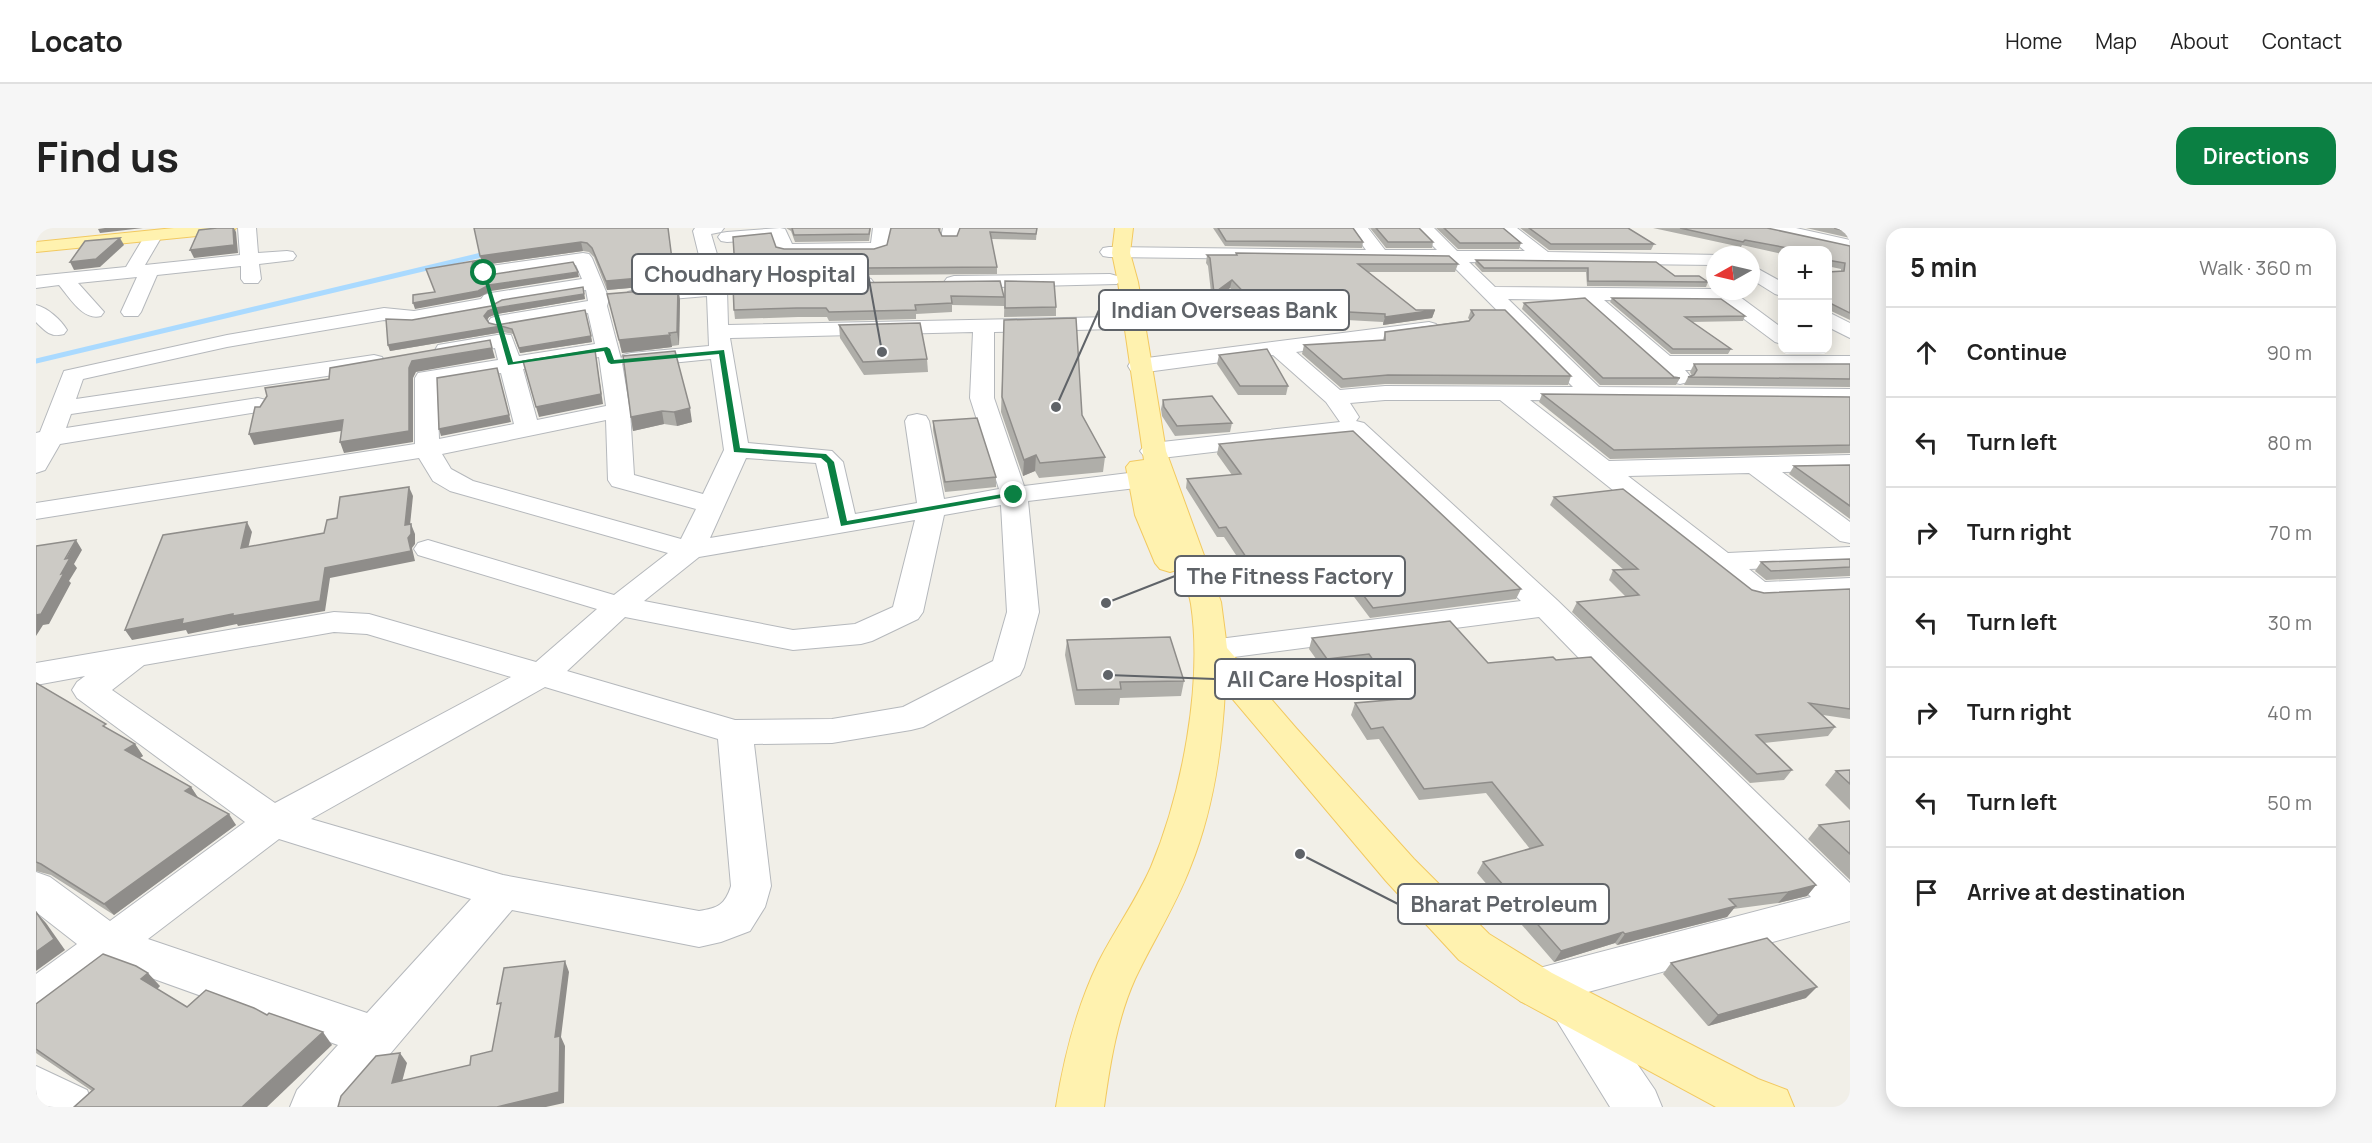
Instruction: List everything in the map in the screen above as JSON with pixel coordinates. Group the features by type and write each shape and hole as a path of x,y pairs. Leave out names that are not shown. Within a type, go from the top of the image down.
{"main road":[{"path":"36,234 98,235 227,228"},
{"path":"1124,228 1113,244 1110,280 1114,323 1152,469"},
{"path":"36,247 160,232"},
{"path":"1113,244 1128,282 1152,469 1149,516 1176,576 1210,634 1283,737 1409,879 1474,946 1555,997 1741,1095 1770,1107"},
{"path":"1080,1107 1087,1058 1114,977 1170,869 1189,818 1206,730 1210,634"}],"street":[{"path":"247,228 251,279"},
{"path":"36,1000 273,822 543,674 619,606 690,550 737,450 720,342 710,233 781,233 785,249 877,248 882,228"},
{"path":"1359,228 1380,255"},
{"path":"1424,228 1593,394"},
{"path":"1506,228 1542,256"},
{"path":"1772,228 1804,242 1850,245"},
{"path":"131,312 141,271 160,232"},
{"path":"1276,237 1287,254"},
{"path":"1113,244 1287,254 1706,259"},
{"path":"36,282 286,256"},
{"path":"426,353 583,258 596,296 618,411 621,480 712,505"},
{"path":"1669,258 1706,282"},
{"path":"1760,260 1772,260"},
{"path":"1760,277 1778,288"},
{"path":"64,279 94,312"},
{"path":"940,282 1110,280"},
{"path":"36,674 334,622 369,624 735,732 832,731 911,718 1008,667 1023,612 1014,495 982,398 977,325 965,282"},
{"path":"36,465 43,439 61,408 72,376 226,341 384,314 414,317 495,310 596,296 716,286 881,283"},
{"path":"1489,293 1706,291"},
{"path":"1584,293 1703,396"},
{"path":"430,298 495,310 607,347 977,325 1114,323"},
{"path":"1731,300 1778,335"},
{"path":"495,310 527,428"},
{"path":"495,310 426,378 428,449 441,474 453,483 472,490 690,550 1014,495 1355,428"},
{"path":"36,311 57,330"},
{"path":"1832,321 1850,332"},
{"path":"1139,366 1449,325"},
{"path":"359,331 360,365"},
{"path":"1277,347 1335,398 1355,428 1545,607 1846,905 1555,997 1638,1107"},
{"path":"1804,354 1850,387"},
{"path":"61,408 393,359"},
{"path":"1664,363 1850,363"},
{"path":"1335,398 1385,393 1850,396"},
{"path":"1506,393 1606,469 1758,591 1850,587"},
{"path":"43,439 258,405"},
{"path":"36,512 428,449 618,411"},
{"path":"428,549 619,606 793,640 861,634 907,612 932,509 917,422"},
{"path":"737,450 823,456 830,462 844,524"},
{"path":"1606,469 1850,463"},
{"path":"1756,466 1850,535"},
{"path":"1722,562 1850,556"},
{"path":"1210,634 1545,607"},
{"path":"134,657 89,690 273,822 503,892 699,929 727,924 745,909 751,886 735,732"},
{"path":"36,889 110,945 376,1037"},
{"path":"314,1107 503,892"},
{"path":"36,1089 70,1107"}],"building":[{"path":"233,228 234,245 190,250 199,230"},
{"path":"474,228 668,228 674,275 606,281 592,248 587,243 581,242 480,256"},
{"path":"792,228 870,228 869,234 794,235"},
{"path":"891,228 939,228 942,236 957,236 960,228 1037,228 1036,234 990,232 997,267 735,269 733,237 771,233 776,247 784,249 874,249 887,245"},
{"path":"1218,228 1353,228 1363,242 1226,241"},
{"path":"1376,228 1419,228 1433,242 1388,242"},
{"path":"1444,228 1503,228 1521,243 1460,243"},
{"path":"1529,228 1628,228 1654,244 1551,244"},
{"path":"1680,228 1767,228 1850,246 1850,313 1832,304 1832,272 1844,271 1845,263 1832,261 1832,246 1778,246 1745,240 1743,242"},
{"path":"1834,228 1850,228 1850,232"},
{"path":"120,238 96,259 70,262 85,241"},
{"path":"1236,253 1449,256 1458,264 1358,264 1416,310 1435,310 1385,317 1385,314 1258,307 1232,280 1214,293 1210,258 1207,255 1237,255"},
{"path":"480,260 473,262 471,268 475,274 482,276 573,262 578,272 489,285 478,291 413,303 413,295 435,292 426,269"},
{"path":"1476,260 1656,262 1675,276 1699,276 1706,282 1588,281 1588,268 1484,268"},
{"path":"1000,281 1004,297 951,296 952,303 915,305 916,310 829,312 826,308 797,308 734,310 733,285 736,284"},
{"path":"1005,281 1054,282 1056,307 1005,308"},
{"path":"583,287 584,294 496,308 488,311 484,316 489,323 497,325 585,310 591,336 519,348 512,329 501,326 388,345 386,319 412,320 491,306 502,300"},
{"path":"678,288 677,332 669,333 670,335 619,340 607,294"},
{"path":"1585,298 1674,377 1680,378 1603,378 1524,303"},
{"path":"1612,298 1722,300 1745,316 1685,317 1731,349 1673,349"},
{"path":"1471,310 1505,310 1571,376 1388,375 1343,379 1304,345 1385,340 1385,332 1469,321 1474,315"},
{"path":"1076,318 1082,415 1105,457 1040,463 1036,455 1024,460 1002,397 1004,320"},
{"path":"920,323 927,359 863,362 839,325"},
{"path":"490,340 492,348 412,361 409,368 409,431 340,442 343,420 249,434 255,407 260,407 267,396 265,388 329,379 330,368"},
{"path":"1267,349 1288,386 1240,386 1219,355"},
{"path":"595,350 601,394 536,407 523,361"},
{"path":"675,351 690,408 631,417 623,356"},
{"path":"1694,364 1850,364 1850,379 1688,377 1694,375 1697,370"},
{"path":"497,368 509,415 439,429 437,378"},
{"path":"1542,394 1850,397 1850,445 1614,450"},
{"path":"1212,396 1232,423 1177,426 1164,407 1163,400"},
{"path":"977,418 996,477 945,482 933,421"},
{"path":"1353,431 1521,589 1373,608 1339,563 1256,572 1226,527 1219,528 1187,479 1241,474 1219,444"},
{"path":"1850,465 1850,506 1794,466"},
{"path":"409,487 405,525 411,524 411,534 408,538 411,551 325,568 320,601 182,624 183,619 125,630 163,535 247,522 241,548 324,533 327,520 337,518 340,497"},
{"path":"1623,489 1752,590 1764,593 1850,589 1850,709 1809,703 1835,727 1756,735 1792,770 1757,774 1577,602 1639,595 1613,570 1638,569 1554,497"},
{"path":"76,540 65,559 70,558 61,574 64,573 41,614 36,615 36,546"},
{"path":"1850,559 1850,567 1771,571 1761,562"},
{"path":"1450,621 1488,663 1553,657 1556,660 1591,657 1816,885 1788,892 1729,899 1736,906 1625,934 1623,932 1561,951 1483,862 1543,845 1492,782 1424,789 1383,727 1371,729 1355,703 1400,699 1369,654 1327,659 1312,638"},
{"path":"1170,637 1184,681 1120,682 1121,689 1077,690 1067,640"},
{"path":"36,683 106,724 103,726 135,744 125,750 191,787 185,791 229,814 104,904 36,862"},
{"path":"1850,770 1850,784 1836,771"},
{"path":"1850,821 1850,854 1819,825"},
{"path":"36,912 54,939 36,952"},
{"path":"1767,938 1817,987 1718,1015 1671,963"},
{"path":"103,954 148,973 141,979 187,1007 206,990 267,1015 269,1013 323,1032 242,1107 74,1107 94,1089 36,1049 36,1004"},
{"path":"565,961 555,1037 560,1036 559,1092 497,1107 338,1107 341,1096 376,1056 400,1053 392,1083 470,1065 471,1056 492,1051 501,1003 497,1004 504,968"}],"waterway":[{"path":"36,361 490,253"}],"place":[{"name":"Choudhary Hospital","path":"882,352"},
{"name":"Indian Overseas Bank","path":"1056,407"},
{"name":"The Fitness Factory","path":"1106,603"},
{"name":"All Care Hospital","path":"1108,675"},
{"name":"Bharat Petroleum","path":"1300,854"}],"route":[{"path":"484,273 511,364 607,349 611,362 722,351 737,450 823,456 830,462 844,524 1014,495"}]}
